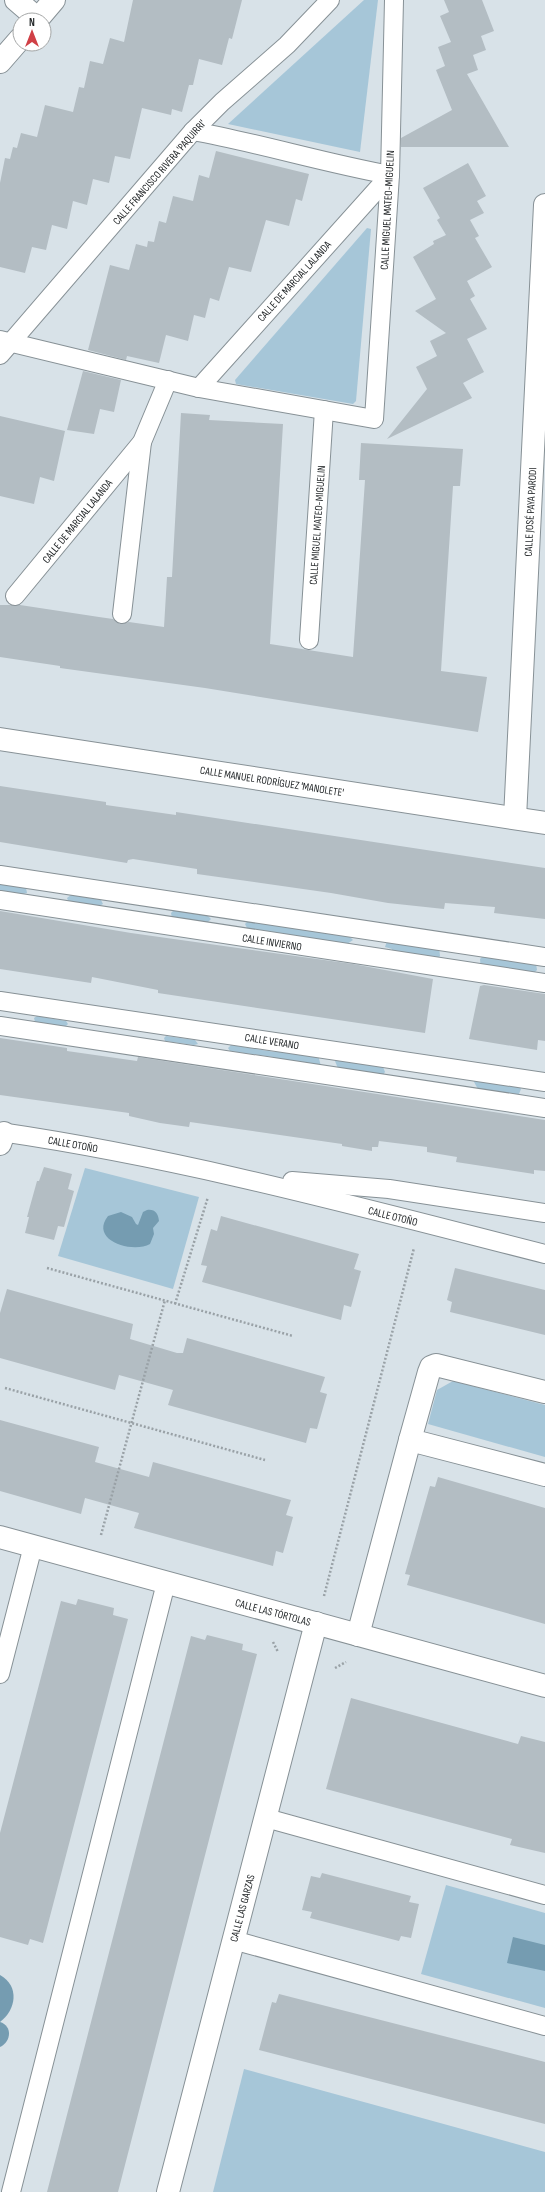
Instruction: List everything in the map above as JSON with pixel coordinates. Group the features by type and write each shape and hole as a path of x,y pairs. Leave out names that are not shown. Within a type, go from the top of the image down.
{"street":[{"path":"16,0 29,12"},
{"path":"44,12 54,0"},
{"path":"0,62 12,48"},
{"name":"CALLE JOSÉ PAYA PARODI","path":"515,818 545,205"},
{"name":"CALLE MANUEL RODRÍGUEZ 'MANOLETE'","path":"0,739 545,823"},
{"path":"358,1635 431,1367 436,1365 545,1392"},
{"path":"410,1440 545,1475"},
{"name":"CALLE LAS TÓRTOLAS","path":"0,1537 545,1686"},
{"name":"CALLE LAS GARZAS","path":"168,2192 316,1623"}],"lane":[{"name":"CALLE FRANCISCO RIVERA 'PAQUIRRI'","path":"4,346 193,131 222,102 287,45 330,0"},
{"name":"CALLE MIGUEL MATEO-MIGUELIN","path":"309,640 324,410 374,419 390,175 394,0"},
{"path":"193,131 225,137 353,168 390,175"},
{"name":"CALLE DE MARCIAL LALANDA","path":"199,388 390,175"},
{"path":"4,346 168,380 199,388 324,410"},
{"name":"CALLE DE MARCIAL LALANDA","path":"15,596 142,442 157,411 162,390 168,380"},
{"path":"122,614 142,442"},
{"path":"0,875 545,957"},
{"name":"CALLE INVIERNO","path":"0,900 545,983"},
{"name":"CALLE VERANO","path":"0,1001 545,1082"},
{"path":"0,1026 545,1108"},
{"name":"CALLE OTOÑO","path":"1,1136 76,1144 240,1177 545,1254"},
{"name":"CALLE OTOÑO","path":"240,1177 389,1189 545,1213"},
{"path":"0,1674 33,1546"},
{"path":"11,2192 166,1583"},
{"path":"266,1818 545,1895"},
{"path":"233,1940 545,2026"}],"path":[{"path":"175,1304 216,1172"},
{"path":"316,1623 421,1223"},
{"path":"47,1268 294,1336"},
{"path":"94,1563 165,1300"},
{"path":"5,1388 265,1460"},
{"path":"270,1639 279,1655"}],"shaded area":[{"path":"364,0 378,0 360,152 228,124"},
{"path":"367,228 371,229 356,401 353,404 236,384 235,380"},
{"path":"0,884 26,888 27,893 23,894 0,891"},
{"path":"71,895 101,900 103,904 97,907 69,903 67,898"},
{"path":"174,910 207,915 211,919 207,923 172,918 171,913"},
{"path":"248,921 349,936 353,940 347,944 247,928 245,924"},
{"path":"387,941 439,946 440,956 433,964 392,953 392,949 385,947"},
{"path":"489,950 535,957 537,970 534,973 481,971 480,959"},
{"path":"37,1016 66,1021 68,1024 65,1027 35,1022 34,1018"},
{"path":"166,1036 195,1040 198,1044 194,1045 165,1041 164,1038"},
{"path":"231,1045 275,1052 280,1047 318,1055 321,1066 273,1062 273,1057 230,1051 228,1048"},
{"path":"340,1056 381,1062 385,1072 379,1081 339,1071 335,1061"},
{"path":"473,1080 517,1083 521,1089 517,1099 480,1093"},
{"path":"85,1168 199,1197 173,1289 58,1256"},
{"path":"147,1210 156,1212 159,1221 153,1228 154,1234 150,1244 142,1247 124,1246 115,1243 108,1238 104,1232 104,1225 108,1216 121,1212 132,1217 138,1225 143,1212"},
{"path":"453,1381 545,1405 545,1457 428,1424 437,1390"},
{"path":"446,1885 545,1913 545,2008 421,1974"},
{"path":"513,1937 545,1945 545,1971 507,1963"},
{"path":"0,1975 11,1985 14,1998 10,2011 0,2022"},
{"path":"0,2022 7,2027 9,2034 4,2045 0,2047"},
{"path":"244,2069 545,2152 545,2192 213,2192"}],"building":[{"path":"133,0 242,0 232,39 229,38 222,65 199,59 193,85 189,85 182,112 172,109 171,115 142,108 130,159 115,156 109,183 93,179 87,205 73,201 67,229 52,225 46,250 32,247 25,273 0,267 0,183 5,158 10,159 13,147 17,148 21,133 37,137 45,105 73,112 79,87 84,88 90,61 103,64 110,38 124,42"},
{"path":"444,0 482,0 494,31 481,36 486,50 473,55 478,70 467,74 509,147 401,147 401,138 452,110 436,70 445,66 438,47 451,42 440,16 449,12"},
{"path":"216,151 309,174 302,201 296,199 289,226 266,220 251,272 229,267 219,301 210,298 205,318 194,315 188,341 166,335 159,363 127,356 126,360 88,350 110,265 129,270 136,244 147,247 148,241 154,242 159,221 166,223 173,196 193,201 199,175 209,178"},
{"path":"468,163 486,196 477,201 484,213 470,220 479,236 475,238 492,267 467,281 475,296 470,299 487,329 467,339 484,372 463,383 472,398 387,439 427,389 416,367 437,356 430,341 446,333 415,311 436,299 413,257 434,244 433,241 446,235 437,220 440,218 423,188"},
{"path":"83,371 121,380 114,412 100,409 94,434 67,430"},
{"path":"181,413 210,415 209,420 283,424 270,644 353,657 365,480 359,480 361,443 463,449 460,486 453,486 441,671 487,677 478,732 205,688 60,668 60,666 0,657 0,605 20,605 113,619 120,624 129,622 164,627 167,577 172,577"},
{"path":"0,416 65,431 54,481 40,477 34,504 0,496"},
{"path":"0,786 106,802 106,805 176,815 176,812 545,868 545,919 494,913 495,907 445,903 444,909 388,903 331,893 197,874 197,869 133,859 128,860 127,863 0,842"},
{"path":"0,911 131,933 353,964 433,979 425,1033 158,993 158,990 92,977 91,983 0,969"},
{"path":"484,985 545,994 545,1041 538,1040 537,1050 469,1039 480,986"},
{"path":"0,1038 67,1048 67,1051 137,1061 138,1057 545,1120 545,1171 534,1170 534,1174 456,1162 457,1157 427,1152 427,1147 379,1141 378,1147 372,1147 372,1151 342,1146 342,1144 190,1122 189,1127 160,1123 129,1116 129,1113 0,1095"},
{"path":"44,1167 72,1174 68,1189 74,1191 64,1227 58,1226 54,1240 25,1233 29,1217 27,1217 37,1181 39,1181"},
{"path":"221,1216 359,1254 354,1269 361,1271 351,1307 344,1305 341,1320 202,1282 207,1266 201,1265 211,1229 217,1231"},
{"path":"455,1268 545,1290 545,1335 450,1312 452,1302 447,1300"},
{"path":"7,1289 133,1324 130,1339 177,1353 183,1353 187,1338 325,1377 320,1392 327,1394 317,1429 310,1428 306,1443 168,1405 173,1390 119,1375 115,1390 0,1358 0,1313"},
{"path":"0,1420 99,1447 95,1462 149,1477 153,1462 291,1500 286,1515 293,1517 283,1553 276,1551 273,1566 134,1528 139,1513 85,1498 81,1514 0,1491"},
{"path":"438,1477 545,1508 545,1624 407,1585 410,1575 405,1574 430,1486 435,1487"},
{"path":"78,1599 114,1608 113,1615 128,1619 43,1943 30,1939 28,1945 0,1937 0,1833 61,1601 76,1605"},
{"path":"207,1635 243,1644 242,1650 257,1654 118,2192 47,2192 191,1636 205,1640"},
{"path":"351,1698 518,1744 521,1736 545,1742 545,1853 510,1845 512,1839 326,1789"},
{"path":"322,1873 411,1896 409,1902 419,1904 411,1938 401,1936 399,1941 310,1918 312,1912 302,1910 311,1876 320,1878"},
{"path":"279,1994 545,2062 545,2124 259,2050 272,2002 276,2003"}]}
